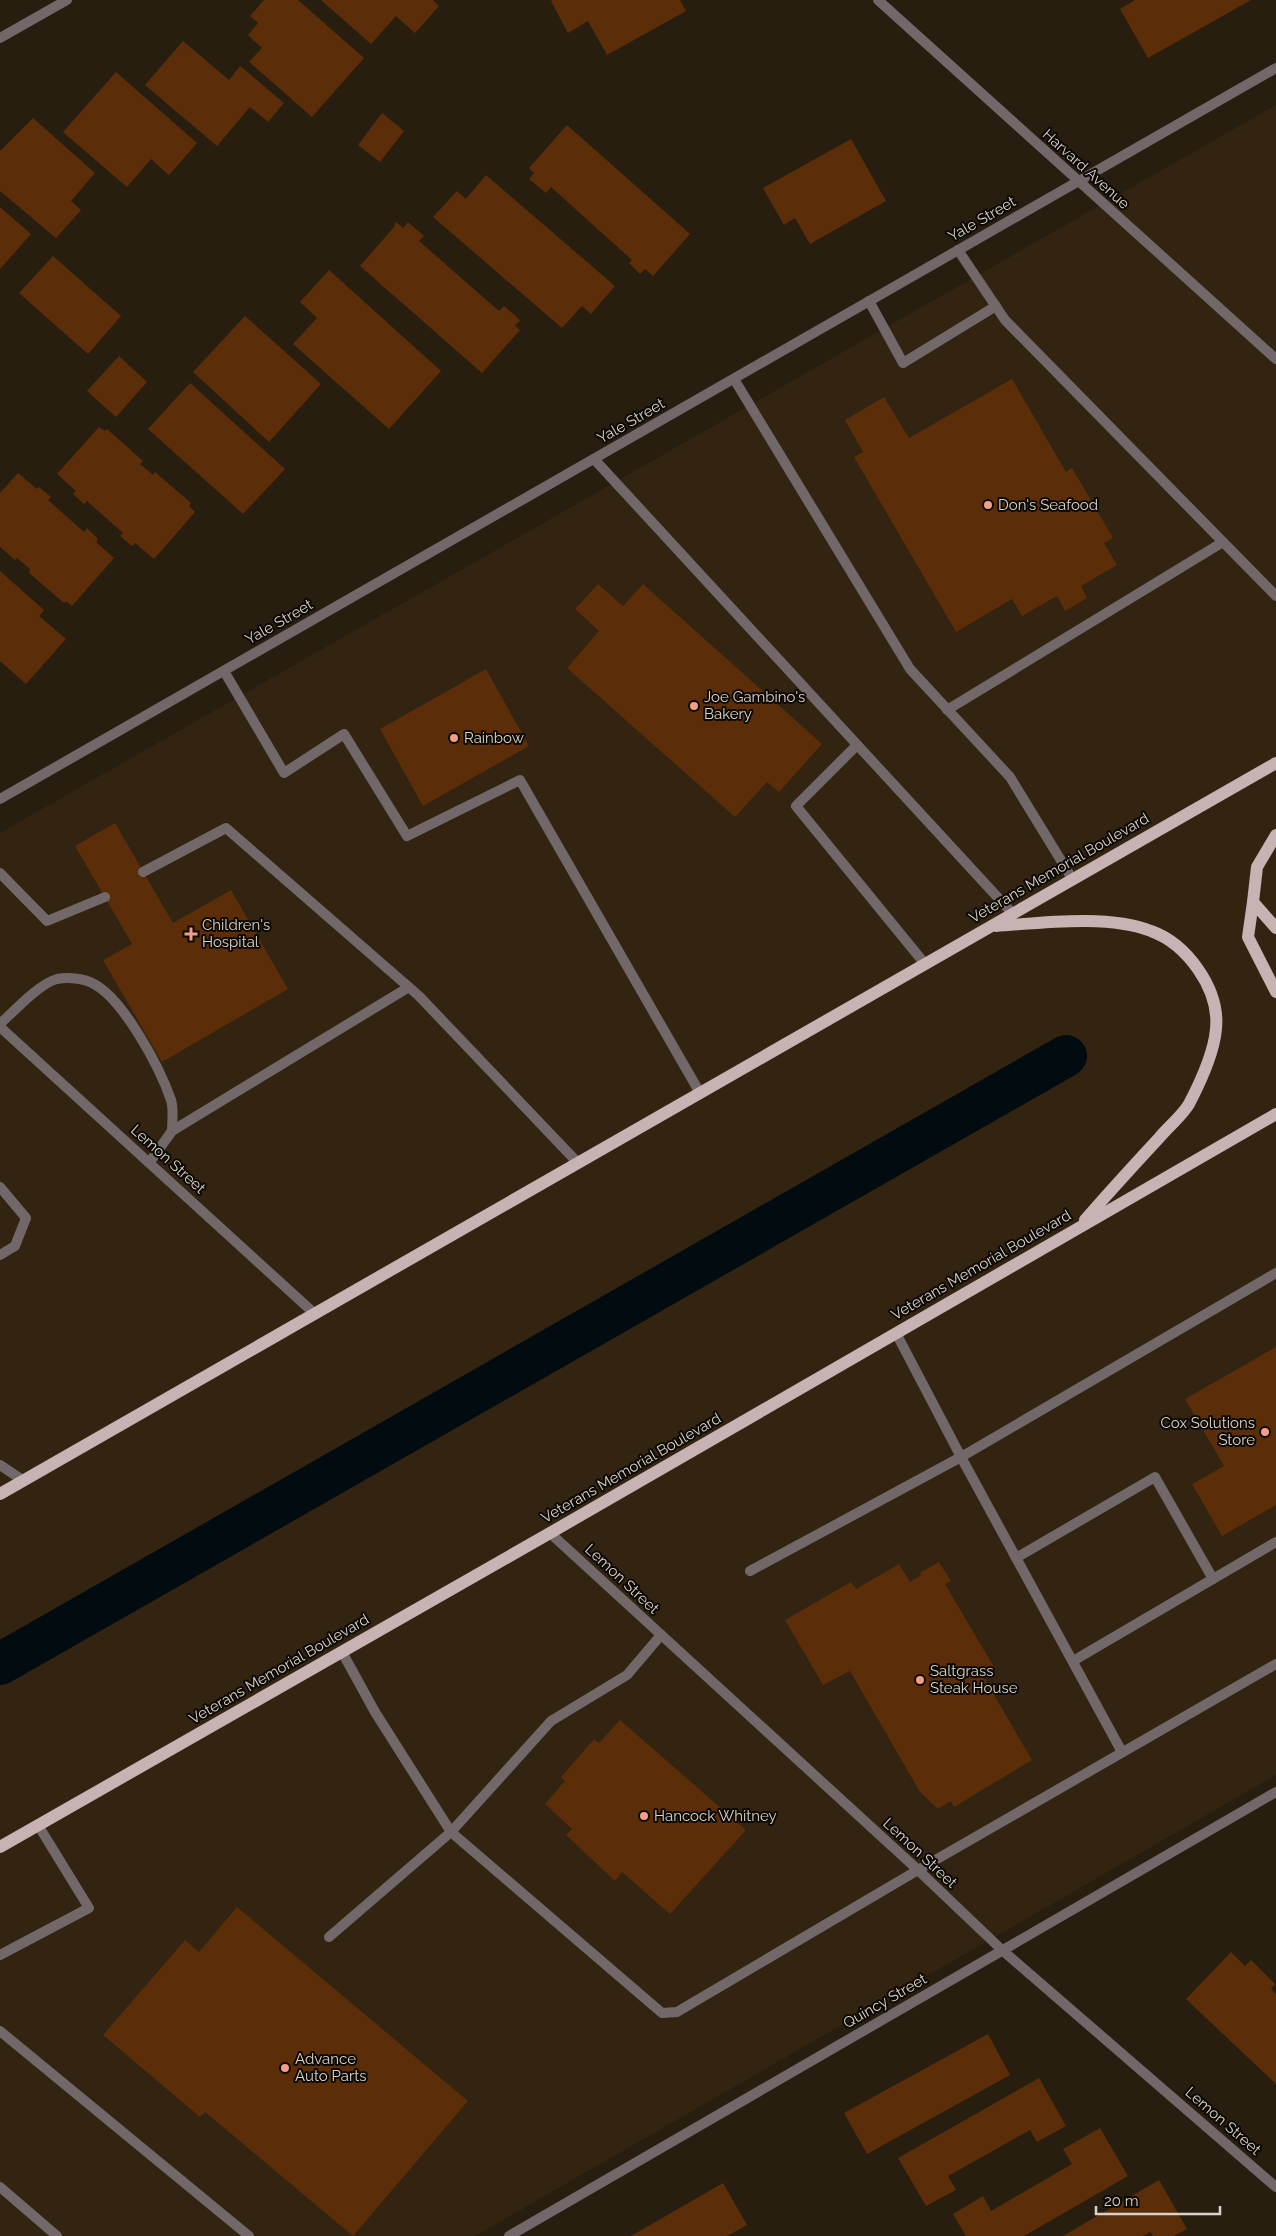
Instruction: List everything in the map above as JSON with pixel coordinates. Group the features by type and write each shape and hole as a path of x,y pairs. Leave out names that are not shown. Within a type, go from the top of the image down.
{"main road":[{"name":"Veterans Memorial Boulevard","path":"0,1494 1276,763"},
{"path":"1276,835 1257,867 1248,937 1276,992"},
{"path":"1253,902 1276,928"},
{"path":"991,927 1080,920 1151,930 1173,944 1197,965 1212,997 1216,1028 1206,1067 1188,1106 1076,1229"},
{"name":"Veterans Memorial Boulevard","path":"0,1847 550,1533 1276,1114"}],"street":[{"path":"0,38 67,0"},
{"name":"Harvard Avenue","path":"878,0 1276,359"},
{"name":"Yale Street","path":"0,799 1276,68"},
{"path":"958,250 1006,320 1276,596"},
{"path":"869,301 903,364 996,306"},
{"path":"734,379 910,669 1010,777 1073,880"},
{"path":"594,459 1013,914"},
{"path":"948,710 1223,542"},
{"path":"224,671 284,774 344,734 407,836 520,780 700,1093"},
{"path":"857,745 796,806 925,964"},
{"path":"143,872 226,828 409,987 578,1163"},
{"path":"0,873 47,921 105,897"},
{"path":"0,1025 33,994 56,979 75,978 94,983 112,999 136,1030 171,1102 172,1130"},
{"path":"150,1163 172,1130 409,987"},
{"name":"Lemon Street","path":"0,1025 315,1314"},
{"path":"0,1187 26,1218 16,1246 0,1255"},
{"path":"750,1570 961,1457 1276,1273"},
{"path":"896,1333 961,1457 1122,1752"},
{"path":"0,1465 24,1481"},
{"path":"1016,1558 1155,1477 1213,1579"},
{"name":"Lemon Street","path":"550,1533 918,1870 1002,1950 1276,2187"},
{"path":"1073,1661 1276,1542"},
{"path":"330,1937 451,1832 551,1720 626,1675 661,1635"},
{"path":"342,1652 375,1712 451,1832 662,2013 676,2012 1276,1664"},
{"name":"Quincy Street","path":"509,2236 1276,1792"},
{"path":"0,1955 89,1908 38,1825"},
{"path":"0,2031 248,2236"},
{"path":"0,2188 57,2236"}],"shaded area":[{"path":"1276,105 1276,1775 475,2236 0,2236 0,833"}],"building":[{"path":"264,0 298,0 364,58 312,117 249,62 262,48 248,35 258,23 250,16"},
{"path":"321,0 433,0 439,6 415,33 396,16 371,44"},
{"path":"680,0 686,11 607,55 588,21 568,33 551,1"},
{"path":"1135,0 1251,0 1148,58 1120,9"},
{"path":"183,41 229,80 240,66 284,103 268,122 250,107 217,146 145,85"},
{"path":"116,72 197,143 169,175 151,159 127,187 63,132"},
{"path":"382,113 404,131 380,162 358,145"},
{"path":"33,118 95,173 71,201 81,210 56,238 0,191 0,151"},
{"path":"567,125 690,234 653,276 645,269 640,274 629,263 632,260 551,187 546,193 529,179 534,173 529,168"},
{"path":"851,139 886,201 810,244 795,218 784,225 763,188"},
{"path":"486,175 615,286 591,314 582,306 562,328 433,217 457,191 466,199"},
{"path":"0,207 31,234 0,269"},
{"path":"396,222 403,228 408,222 424,236 419,241 499,311 504,306 520,320 515,326 520,330 482,373 360,266 394,227"},
{"path":"53,256 121,316 88,354 19,293"},
{"path":"329,270 441,371 389,429 293,344 317,318 300,302"},
{"path":"245,316 321,384 269,442 193,372"},
{"path":"119,356 147,382 116,417 87,391"},
{"name":"Don's Seafood","path":"1012,379 1066,472 1072,468 1113,538 1104,543 1117,565 1081,586 1087,598 1065,611 1057,596 1022,616 1012,599 956,632 854,457 863,452 845,420 884,397 909,438"},
{"path":"190,383 285,469 243,514 148,429"},
{"path":"99,427 105,431 107,429 143,461 140,464 153,475 155,472 191,503 189,506 195,512 154,559 135,543 132,546 120,536 123,533 87,501 84,504 73,494 76,491 57,474"},
{"path":"18,473 37,489 39,487 51,497 48,500 84,532 87,528 98,539 96,542 114,558 72,606 66,601 64,603 29,573 30,569 17,558 15,560 0,547 0,493"},
{"path":"0,571 44,610 39,616 66,639 26,684 0,661"},
{"name":"Joe Gambino's Bakery","path":"598,584 623,606 643,584 822,744 779,792 767,782 735,817 567,668 599,631 575,609"},
{"name":"Rainbow","path":"486,669 529,746 423,806 380,729"},
{"name":"Children's Hospital","path":"115,823 173,923 231,890 288,989 162,1062 103,960 132,944 75,846"},
{"path":"1276,1347 1276,1505 1222,1536 1192,1484 1224,1466 1185,1399"},
{"name":"Saltgrass Steak House","path":"939,1562 951,1581 945,1584 994,1667 982,1674 1032,1760 954,1807 951,1801 938,1809 920,1792 850,1671 823,1685 785,1620 851,1582 856,1589 899,1564 910,1582 921,1575 920,1573"},
{"name":"Hancock Whitney","path":"620,1720 746,1830 670,1914 622,1872 615,1881 566,1835 572,1829 545,1804 565,1781 561,1777 594,1739 599,1743"},
{"name":"Advance Auto Parts","path":"237,1907 468,2101 353,2236 205,2112 200,2117 103,2035 185,1940 199,1952"},
{"path":"1231,1952 1245,1966 1251,1960 1275,1984 1271,1989 1276,1994 1276,2084 1186,1999"},
{"path":"988,2034 1010,2075 867,2154 844,2113"},
{"path":"1039,2078 1066,2126 1037,2142 1030,2130 948,2176 956,2190 926,2206 898,2158"},
{"path":"1100,2128 1128,2176 1024,2236 966,2236 953,2214 983,2196 991,2211 1072,2164 1063,2149"},
{"path":"1159,2180 1187,2229 1174,2236 1153,2236 1150,2232 1143,2236 1063,2236"},
{"path":"723,2183 747,2225 727,2236 631,2236"}],"waterway":[{"path":"0,1664 1066,1056"}],"place":[{"name":"Don's Seafood","path":"988,505"},
{"name":"Joe Gambino's Bakery","path":"694,706"},
{"name":"Rainbow","path":"454,738"},
{"name":"Children's Hospital","path":"191,934"},
{"name":"Cox Solutions Store","path":"1265,1432"},
{"name":"Saltgrass Steak House","path":"920,1680"},
{"name":"Hancock Whitney","path":"644,1816"},
{"name":"Advance Auto Parts","path":"285,2068"}]}
